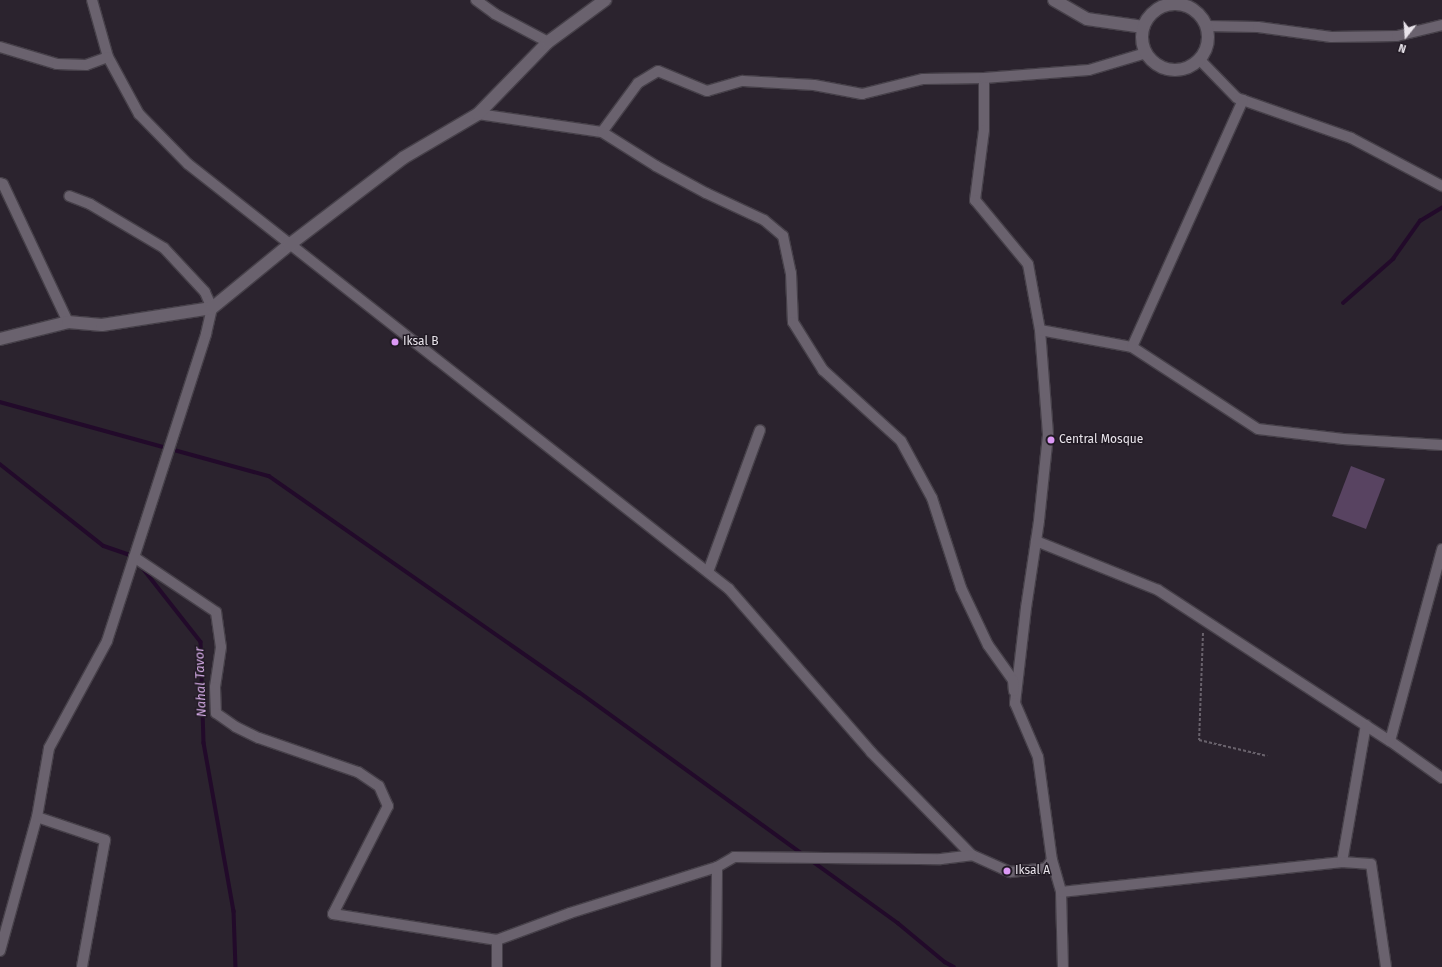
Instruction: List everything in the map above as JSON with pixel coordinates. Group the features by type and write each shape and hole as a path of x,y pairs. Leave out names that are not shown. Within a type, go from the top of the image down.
{"street":[{"path":"92,0 108,57 139,114 188,164 289,245 729,589 871,752 972,855 1010,872 1046,868 1052,860"},
{"path":"476,0 494,14 548,42"},
{"path":"0,339 68,322 102,325 212,308 289,245 403,158 478,114 548,42 605,0"},
{"path":"1054,0 1087,19 1143,27"},
{"path":"1165,3 1172,5 1192,5 1206,26 1207,44 1199,59 1186,68 1171,70 1157,64 1146,53 1143,45 1143,27 1154,12 1165,3"},
{"path":"1206,26 1258,27 1331,37 1397,36 1442,25"},
{"path":"0,47 57,64 86,65 108,57"},
{"path":"602,132 638,82 658,72 708,91 743,81 814,85 862,94 923,79 984,78 1089,70 1146,53"},
{"path":"1199,59 1237,98 1351,138 1442,186"},
{"path":"984,78 984,130 975,200 1028,264 1040,330 1048,435 1036,541 1026,608 1016,703"},
{"path":"1132,347 1243,100"},
{"path":"478,114 602,132 656,166 706,193 764,220 783,236 791,273 793,322 823,370 901,441 932,498 961,588 988,645 1012,680 1016,703 1038,757 1052,860 1061,892 1063,967"},
{"path":"0,183 3,184 68,322"},
{"path":"0,951 37,817 49,748 107,642 206,334 212,308 205,292 164,248 90,204 69,196"},
{"path":"1040,330 1132,347 1258,430 1343,439 1442,445"},
{"path":"708,572 760,430"},
{"path":"1036,541 1158,590 1366,725 1442,778"},
{"path":"1390,741 1442,549"},
{"path":"134,557 216,612 221,647 215,687 216,713 236,727 260,738 358,772 379,786 388,806 333,914 497,940 570,913 717,867 734,857 941,859 972,855"},
{"path":"1342,862 1366,725"},
{"path":"37,817 105,840 82,967"},
{"path":"1061,892 1342,862 1371,864 1386,967"},
{"path":"716,967 717,867"},
{"path":"497,940 497,967"}],"path":[{"path":"1203,619 1199,740 1267,756"}],"shaded area":[{"path":"1351,466 1385,479 1366,529 1332,516"}],"waterway":[{"path":"1343,303 1393,259 1420,221 1442,208"},
{"path":"0,402 269,476 579,692 804,855"},
{"name":"Nahal Tavor","path":"0,464 104,546 133,556"},
{"name":"Nahal Tavor","path":"142,567 201,642 204,743 234,911 236,967"},
{"path":"812,861 898,923 945,962 954,967"}],"place":[{"name":"Iksal B","path":"395,342"},
{"name":"Central Mosque","path":"1051,440"},
{"name":"Iksal A","path":"1007,871"}]}
